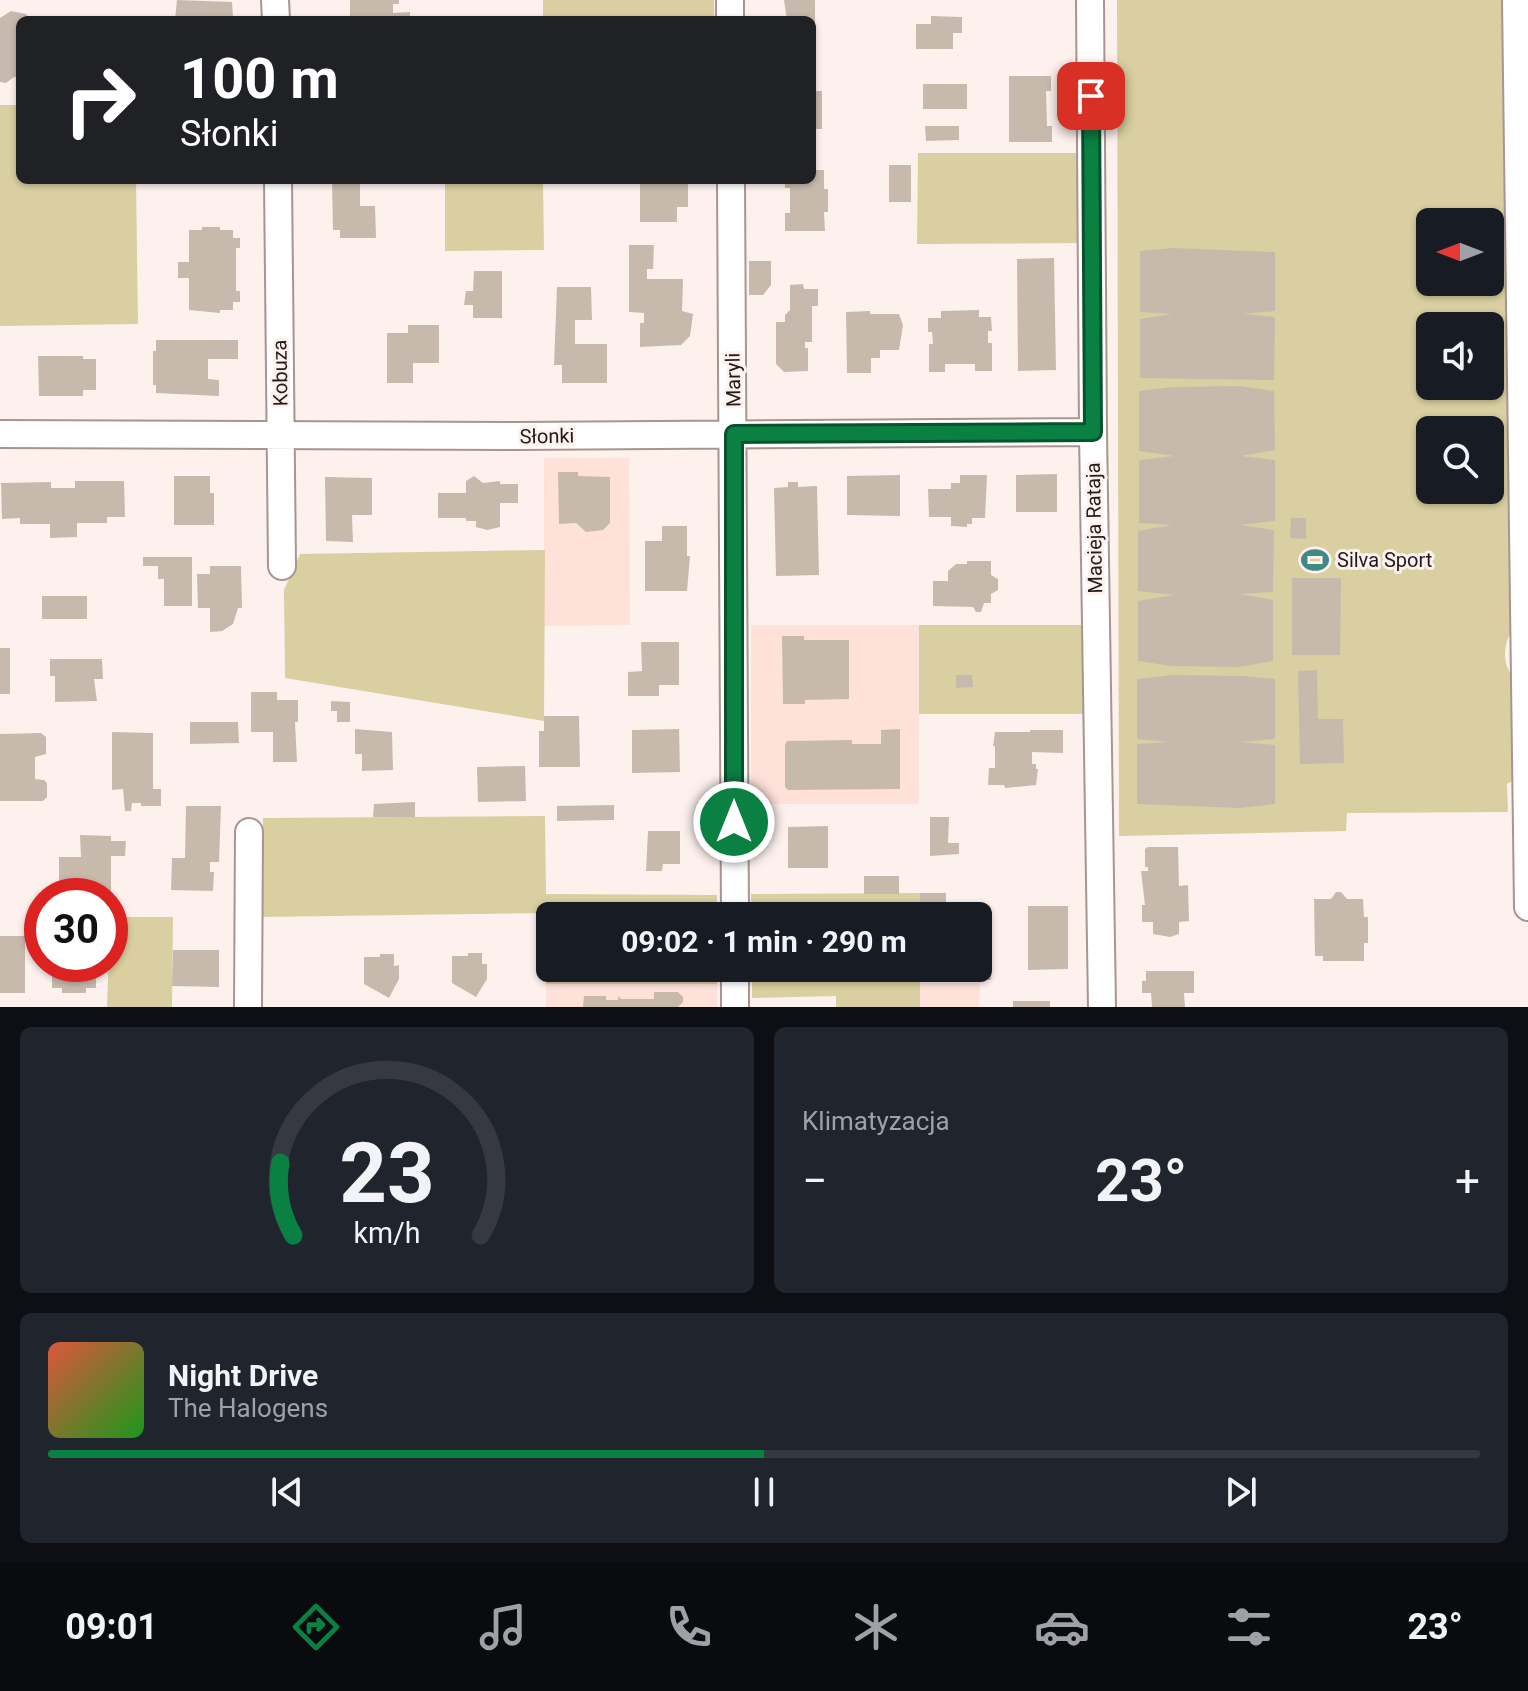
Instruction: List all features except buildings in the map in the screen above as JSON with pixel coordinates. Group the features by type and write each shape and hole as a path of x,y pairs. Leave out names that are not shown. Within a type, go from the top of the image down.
{"street":[{"name":"Macieja Rataja","path":"1090,0 1102,1007"},
{"path":"1516,0 1528,907"},
{"name":"Kobuza","path":"278,184 282,566"},
{"name":"Maryli","path":"731,184 735,902"},
{"name":"Słonki","path":"0,434 281,436 1093,432"},
{"path":"248,1007 249,832"},
{"path":"735,982 735,1007"}],"shaded area":[{"path":"543,0 714,0 714,16 543,16"},
{"name":"Silva Sport","path":"1117,0 1503,0 1512,629 1505,654 1513,678 1514,780 1507,784 1508,812 1347,813 1346,831 1119,836"},
{"path":"0,105 16,105 16,184 136,184 138,324 0,326"},
{"path":"918,153 1085,153 1085,243 917,244"},
{"path":"445,184 543,184 544,250 445,251"},
{"path":"544,458 629,458 630,625 544,626"},
{"path":"545,550 544,721 285,678 284,590 300,554"},
{"path":"751,625 919,625 919,804 751,804"},
{"path":"919,625 1087,625 1086,714 919,714"},
{"path":"545,816 546,894 717,895 717,902 536,902 536,913 261,917 263,818"},
{"path":"920,893 920,902 751,902 751,894"},
{"path":"128,917 173,917 172,1007 107,1007 108,982 128,982"},
{"path":"546,982 717,982 717,984"},
{"path":"752,982 920,982 920,1007 836,1007 836,996 752,998"},
{"path":"920,983 980,983 979,1007 920,1007"},
{"path":"546,984 717,984 717,1007 546,1007"}],"place":[{"name":"Silva Sport","path":"1315,560"}],"route":[{"path":"734,822 734,434 1093,432 1091,96"}]}
